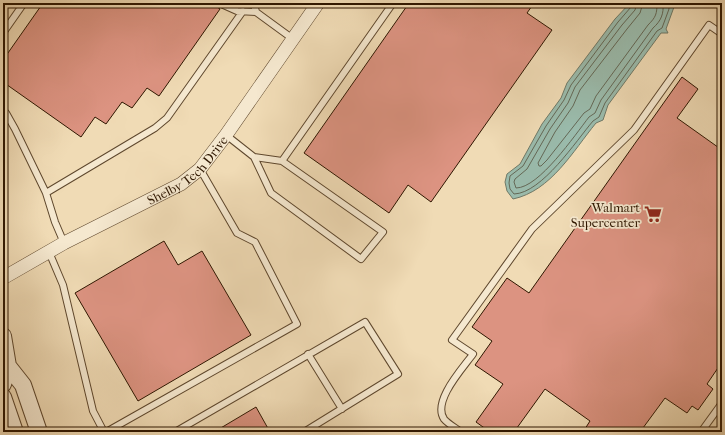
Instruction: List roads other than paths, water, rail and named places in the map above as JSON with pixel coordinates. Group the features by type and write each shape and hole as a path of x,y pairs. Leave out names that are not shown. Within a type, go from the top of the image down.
{"street":[{"name":"Shelby Tech Drive","path":"3,278 64,243 180,184 200,168 226,135 318,3"},
{"path":"3,336 8,366 3,384"},
{"path":"8,366 23,385 40,432"},
{"path":"3,397 15,432"}],"lane":[{"path":"3,33 24,3"},
{"path":"219,3 236,11 256,12 292,39"},
{"path":"254,3 256,12"},
{"path":"282,161 393,3"},
{"path":"46,193 154,128 167,118 243,11"},
{"path":"461,432 444,419 441,413 440,405 443,397 473,354 452,340 532,229 634,130 709,25 722,34"},
{"path":"3,110 15,130 46,193 55,222 64,243"},
{"path":"226,135 254,157 271,193 361,259 383,232 282,161 254,157"},
{"path":"49,252 63,285 92,411 105,432 297,324 255,242 237,232 200,168"},
{"path":"175,432 365,322 398,374 304,432"},
{"path":"308,354 342,409"},
{"path":"701,432 722,403"}],"water":[{"path":"630,3 671,3 674,7 666,29 668,33 661,33 608,105 603,120 596,123 570,157 550,179 527,195 513,199 507,191 505,182 507,174 520,164 542,124 561,98 567,83 615,19"}],"place":[{"name":"Walmart Supercenter","path":"653,214"}]}
